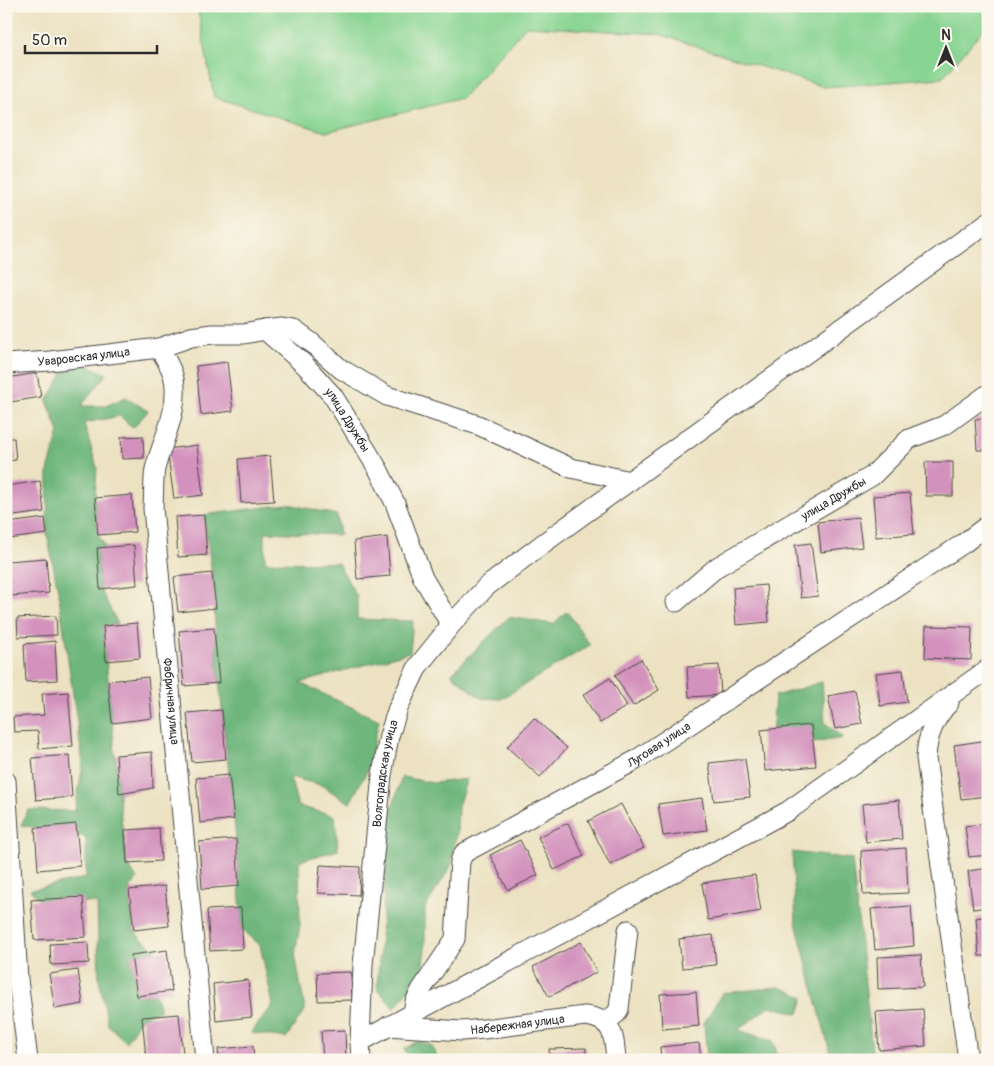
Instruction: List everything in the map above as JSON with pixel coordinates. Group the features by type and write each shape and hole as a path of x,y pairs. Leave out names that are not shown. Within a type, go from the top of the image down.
{"street":[{"name":"Волгоградская улица","path":"361,1051 364,955 382,775 398,708 418,666 451,625 486,587 541,545 988,222"},
{"path":"160,348 191,337 212,334 244,334 282,328 294,330 341,369 387,396 478,425 571,468 630,481"},
{"name":"улица Дружбы","path":"265,330 304,365 333,396 378,469 394,503 423,578 451,625"},
{"name":"Уваровская улица","path":"6,364 50,361 160,348"},
{"name":"Фабричная улица","path":"160,348 170,366 174,380 175,397 155,471 153,508 205,1060"},
{"name":"улица Дружбы","path":"676,602 717,567 872,476 909,438 945,425 988,394"},
{"name":"Луговая улица","path":"413,1013 415,1002 455,939 460,861 464,853 636,760 988,526"},
{"path":"361,1051 388,1026 788,812 988,669"},
{"path":"965,686 945,706 932,726 927,744 926,758 968,1060"},
{"path":"903,730 926,758"},
{"path":"6,781 18,979 28,1060"},
{"path":"616,1060 612,1031 605,1022 616,1014 618,1009 628,930"},
{"name":"Набережная улица","path":"388,1026 462,1031 585,1016 596,1017 605,1022"}],"green space":[{"path":"197,6 988,6 988,24 942,78 824,87 659,34 526,26 462,98 326,132 214,97"},
{"path":"85,364 107,374 81,406 106,406 126,397 148,411 133,428 120,416 84,423 97,468 95,498 98,535 106,547 97,548 100,589 118,624 103,626 127,863 137,879 129,890 134,929 139,937 157,951 131,955 137,996 155,994 160,1010 142,1017 126,1042 108,1025 99,979 97,903 39,900 30,890 86,878 86,837 21,825 28,810 75,811 83,764 58,590 47,534 48,471 59,432 47,401 66,369"},
{"path":"288,504 337,515 340,535 265,532 265,562 338,563 357,597 357,619 413,621 410,652 300,683 379,720 368,769 350,803 321,785 290,777 298,806 335,816 338,850 299,861 300,925 295,954 305,1010 286,1038 251,1033 273,1005 260,945 242,929 236,839 217,662 213,582 204,515"},
{"path":"567,611 590,645 501,699 481,698 451,674 509,617 553,624"},
{"path":"822,682 825,723 843,738 813,743 811,725 772,737 775,696"},
{"path":"402,777 433,783 467,779 458,806 457,833 451,866 425,908 425,949 421,975 394,1009 377,988 390,814"},
{"path":"792,852 852,859 873,1060 832,1060 796,923"},
{"path":"779,987 804,997 799,1014 770,1006 738,1030 773,1041 779,1060 707,1060 704,1023 722,993"},
{"path":"418,1041 432,1046 438,1060 411,1060 404,1049"}],"building":[{"path":"227,362 233,411 201,415 196,366"},
{"path":"37,373 41,397 11,402 7,378"},
{"path":"988,418 988,450 977,450 975,419"},
{"path":"143,436 144,458 122,459 121,437"},
{"path":"6,438 14,438 16,460 6,461"},
{"path":"197,445 203,495 174,499 167,449"},
{"path":"270,456 274,501 241,503 238,459"},
{"path":"925,462 953,462 953,496 926,496"},
{"path":"40,481 44,512 6,517 6,486"},
{"path":"910,493 914,534 876,537 873,496"},
{"path":"132,495 135,532 98,535 95,498"},
{"path":"204,515 207,555 178,557 175,517"},
{"path":"858,517 862,547 821,552 818,522"},
{"path":"45,518 47,534 9,539 7,523"},
{"path":"387,537 390,576 357,579 354,541"},
{"path":"811,543 818,596 801,598 795,545"},
{"path":"134,545 137,585 100,589 97,548"},
{"path":"46,558 49,593 10,596 7,561"},
{"path":"212,573 216,608 178,612 174,577"},
{"path":"985,574 988,574 988,612 986,612"},
{"path":"766,585 769,622 736,625 733,588"},
{"path":"56,616 57,635 18,637 17,618"},
{"path":"137,623 140,658 106,661 103,626"},
{"path":"926,626 972,627 971,660 925,658"},
{"path":"214,628 219,683 184,686 179,631"},
{"path":"55,641 57,680 26,682 24,644"},
{"path":"641,659 659,690 633,706 615,675"},
{"path":"719,665 721,695 689,697 687,667"},
{"path":"903,670 907,702 880,706 876,673"},
{"path":"148,677 152,718 112,723 108,681"},
{"path":"610,678 627,706 600,723 583,695"},
{"path":"855,691 862,724 835,729 828,696"},
{"path":"68,692 73,746 39,749 38,731 14,732 13,717 44,715 42,694"},
{"path":"222,710 226,759 192,762 187,713"},
{"path":"534,718 567,748 540,777 507,747"},
{"path":"811,725 816,766 765,771 761,730"},
{"path":"988,740 988,796 961,799 954,745"},
{"path":"152,752 153,788 119,794 116,755"},
{"path":"69,755 72,797 36,800 32,758"},
{"path":"745,759 750,797 714,801 709,763"},
{"path":"229,775 234,819 200,823 196,778"},
{"path":"702,798 707,830 663,836 658,804"},
{"path":"899,800 902,839 866,842 862,804"},
{"path":"621,804 644,848 610,865 588,821"},
{"path":"568,823 584,856 554,870 538,837"},
{"path":"988,823 988,855 969,857 965,826"},
{"path":"76,824 80,866 38,870 35,828"},
{"path":"159,828 161,861 127,863 125,830"},
{"path":"236,839 239,886 202,889 199,842"},
{"path":"520,840 538,875 508,890 490,855"},
{"path":"906,848 908,893 863,895 861,851"},
{"path":"320,865 360,867 359,895 318,893"},
{"path":"988,868 988,907 973,909 968,871"},
{"path":"755,875 761,911 708,920 702,883"},
{"path":"165,886 169,926 134,930 129,890"},
{"path":"83,897 86,937 34,940 31,900"},
{"path":"911,906 914,946 875,950 871,909"},
{"path":"241,908 243,949 210,951 207,910"},
{"path":"988,916 988,956 979,956 976,918"},
{"path":"713,935 716,965 682,968 679,939"},
{"path":"88,942 89,963 51,965 50,944"},
{"path":"581,942 597,972 549,997 533,967"},
{"path":"167,950 172,991 137,996 131,955"},
{"path":"921,955 923,987 878,989 877,957"},
{"path":"78,970 83,1004 55,1009 49,974"},
{"path":"351,972 352,1000 318,1001 317,973"},
{"path":"248,980 252,1017 216,1021 213,984"},
{"path":"696,992 699,1026 662,1029 660,994"},
{"path":"923,1009 926,1046 879,1050 876,1012"},
{"path":"179,1014 183,1054 146,1058 142,1017"},
{"path":"345,1030 346,1060 323,1060 321,1031"},
{"path":"699,1043 701,1060 661,1060 660,1047"},
{"path":"253,1046 254,1060 219,1060 218,1049"},
{"path":"586,1048 586,1060 550,1060 549,1049"}]}
